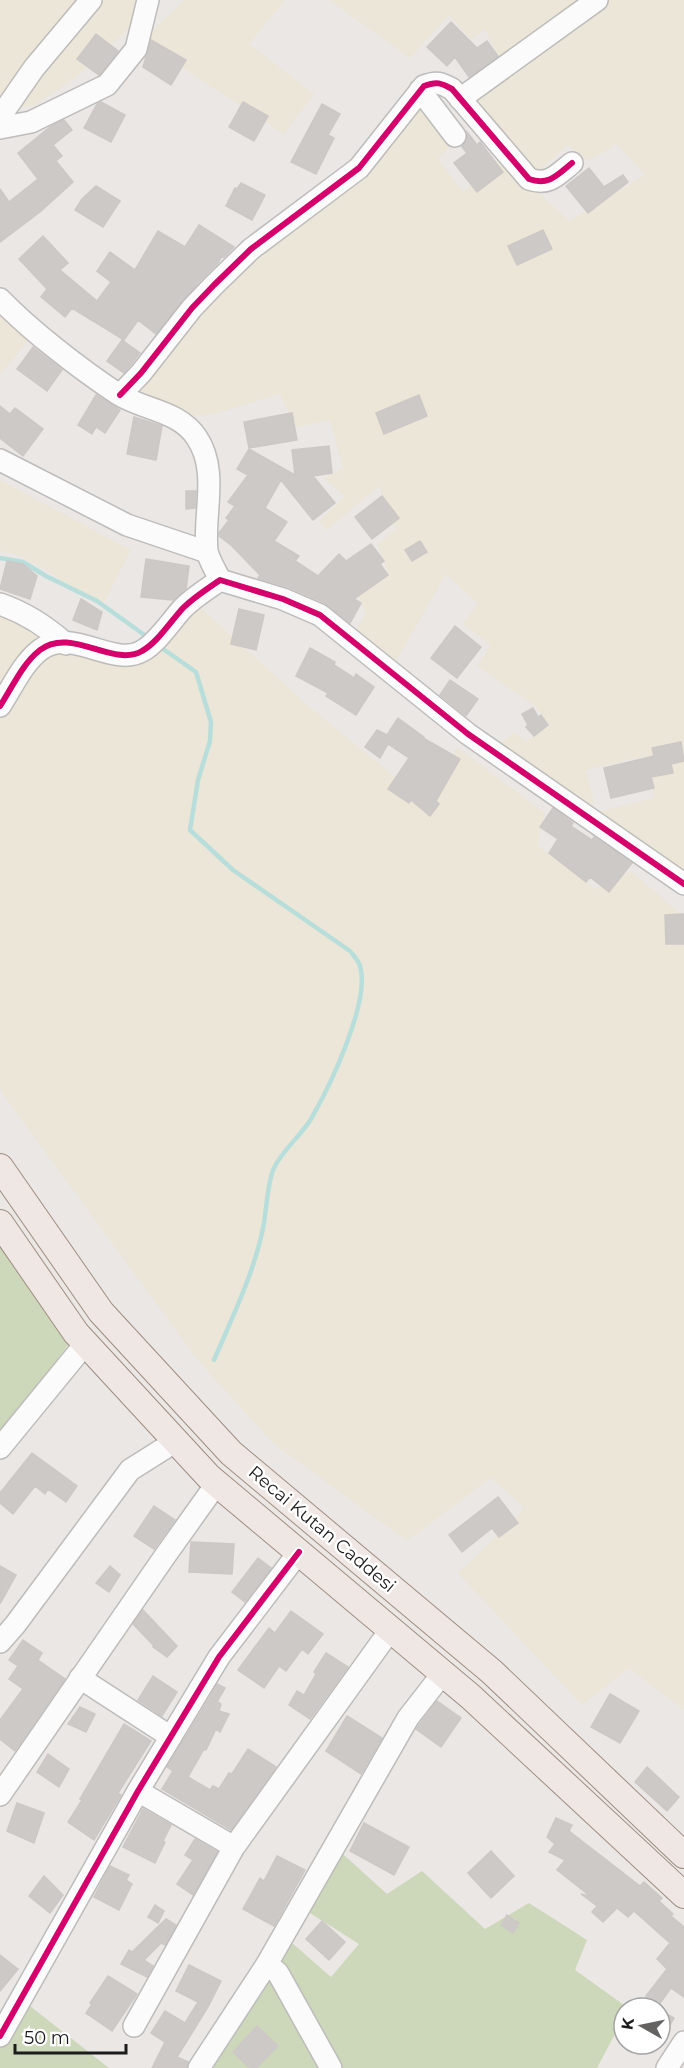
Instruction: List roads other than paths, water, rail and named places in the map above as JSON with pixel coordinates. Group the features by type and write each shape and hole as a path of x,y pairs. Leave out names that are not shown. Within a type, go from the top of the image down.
{"main road":[{"name":"Recai Kutan Caddesi","path":"0,1167 101,1312 231,1453 492,1672 684,1855"},
{"name":"Recai Kutan Caddesi","path":"0,1223 76,1333 217,1483 471,1697 684,1895"}],"street":[{"path":"0,117 34,68 91,0"},
{"path":"0,128 31,122 107,85 136,49 148,0"},
{"path":"460,99 597,0"},
{"path":"120,395 141,373 192,308 244,256 359,168 424,86 433,82 441,82 452,90 529,179 544,182 572,164"},
{"path":"420,90 454,136"},
{"path":"0,299 56,347 120,395 165,413 185,425 197,437 204,453 208,472 207,552 220,580"},
{"path":"0,460 127,525 207,552"},
{"path":"0,706 27,664 42,649 54,645 83,644 109,653 129,656 143,651 201,592 220,580 283,598 320,615 468,734 684,884"},
{"path":"0,604 25,613 66,644"},
{"path":"0,1448 86,1343"},
{"path":"0,1642 130,1470 176,1441"},
{"path":"0,1795 217,1483"},
{"path":"0,2036 138,1791 219,1657 299,1552"},
{"path":"134,2026 234,1847 391,1629"},
{"path":"199,2068 267,1964 408,1718 443,1673"},
{"path":"80,1678 171,1737"},
{"path":"138,1791 234,1847"},
{"path":"267,1964 278,1973 331,2068"},
{"path":"667,2068 684,2042"}],"waterway":[{"path":"0,558 23,562 97,601 150,639"},
{"path":"159,646 196,672 211,722 210,741 198,780 190,830 233,870 350,951 359,964 362,981 354,1022 328,1087 311,1119 273,1170 262,1233 253,1266 214,1360"}]}
